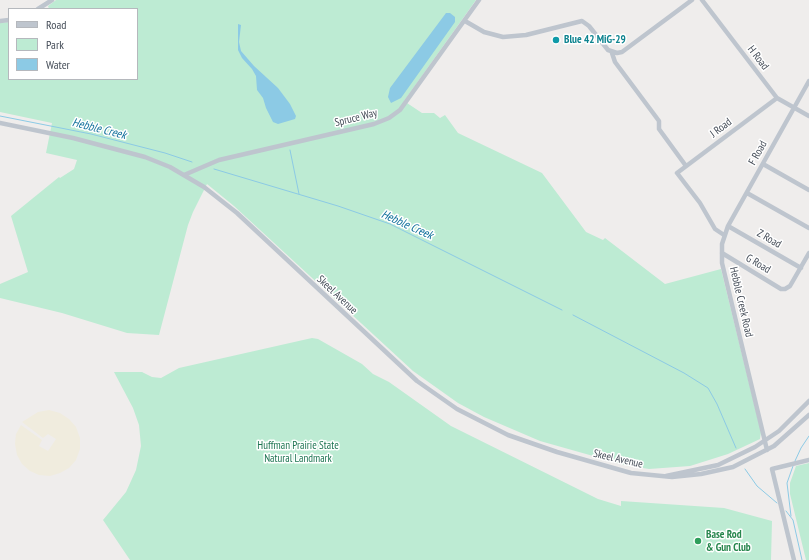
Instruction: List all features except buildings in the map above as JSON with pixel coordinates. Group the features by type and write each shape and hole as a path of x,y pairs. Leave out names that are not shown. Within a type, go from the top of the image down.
{"street":[{"path":"40,8 52,0"},
{"name":"Spruce Way","path":"184,174 219,160 374,124 389,118 400,110 479,0"},
{"path":"612,53 622,52 692,0"},
{"name":"H Road","path":"702,0 776,98 809,116"},
{"path":"465,20 484,32 503,37 526,35 582,22 589,26 612,53 615,62 659,121 660,129 686,166"},
{"name":"F Road","path":"724,235 809,81"},
{"name":"J Road","path":"724,235 715,229 700,203 677,173 776,98"},
{"name":"Skeel Avenue","path":"0,123 73,138 133,153 184,174 204,187 237,213 417,381 457,409 508,435 557,452 631,473 688,476 733,467 767,450 781,441 809,416"},
{"path":"763,164 809,190"},
{"path":"746,193 809,228"},
{"name":"Z Road","path":"728,226 801,268"},
{"name":"Hebble Creek Road","path":"724,235 722,263 767,450"},
{"name":"G Road","path":"722,253 785,289 790,286 801,268"},
{"path":"801,268 809,253"},
{"name":"Skeel Avenue","path":"666,476 718,465 765,442 789,422 809,401"},
{"path":"794,560 772,469 809,460"}],"green space":[{"path":"56,0 476,0 404,101 422,113 434,113 440,118 445,115 458,133 542,173 586,232 603,240 605,238 665,284 721,269 761,432 760,439 728,454 690,466 649,469 625,465 540,441 484,417 458,403 413,371 234,206 207,184 188,225 159,335 127,333 62,313 0,298 0,284 28,272 11,216 59,177 60,178 74,169 77,160 46,153 52,123 0,112 0,23 8,22 8,80 138,80 138,8 49,8 48,6"},
{"name":"Huffman Prairie State Natural Landmark","path":"312,338 318,339 362,364 373,374 389,382 451,426 598,499 621,506 621,501 724,508 772,521 771,560 130,560 103,520 126,492 136,470 141,446 139,425 133,408 114,372 142,372 152,377 161,378 179,368"},
{"path":"809,463 809,560 806,560 790,494 790,483 796,466"}],"sand":[{"path":"49,410 60,413 69,419 76,427 80,438 80,449 76,460 69,468 50,476 39,475 30,471 22,464 17,455 15,444 16,434 21,425 42,440 39,446 48,451 56,439 48,434 43,438 22,422 38,412"}],"water":[{"path":"446,13 450,13 455,17 455,22 401,98 391,103 388,97 390,88"},
{"path":"238,24 241,25 239,42 241,51 254,66 278,88 290,104 296,116 295,119 278,124 273,122 263,98 257,90 256,76 242,58 238,50"}],"waterway":[{"name":"Hebble Creek","path":"0,116 91,134 165,153 192,162"},
{"path":"290,150 299,194"},
{"name":"Hebble Creek","path":"214,169 338,206 390,224 562,310"},
{"name":"Hebble Creek","path":"573,315 684,373 708,388 717,404 736,448"},
{"path":"795,461 809,436"},
{"path":"791,516 787,483 793,466"},
{"name":"Hebble Creek","path":"745,469 757,486 777,503"},
{"name":"Hebble Creek","path":"786,511 793,520 802,560"}],"place":[{"name":"Blue 42 MiG-29","path":"556,40"},
{"name":"Base Rod & Gun Club","path":"698,541"}]}
